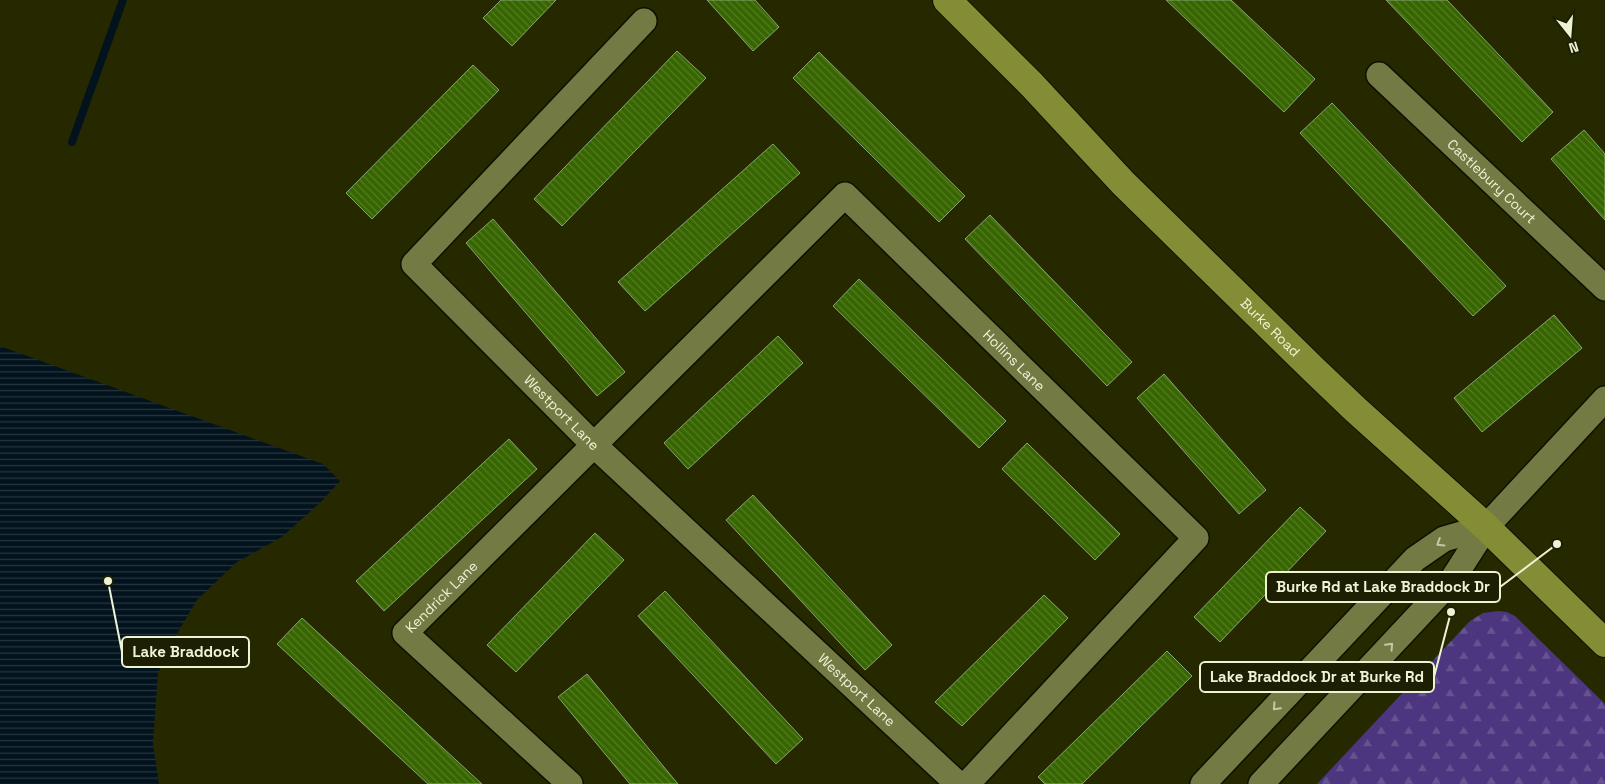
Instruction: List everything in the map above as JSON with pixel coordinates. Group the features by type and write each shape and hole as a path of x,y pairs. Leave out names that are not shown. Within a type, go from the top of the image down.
{"main road":[{"name":"Burke Road","path":"947,0 1032,85 1123,183 1314,370 1486,527 1605,643"}],"street":[{"name":"Westport Lane","path":"644,21 414,264 594,445 958,784"},
{"name":"Castlebury Court","path":"1379,75 1605,288"},
{"name":"Hollins Lane","path":"594,445 845,195 1196,538 967,784"},
{"path":"1261,784 1452,580 1486,527 1605,399"},
{"name":"Kendrick Lane","path":"570,784 405,633 594,445"},
{"path":"1203,784 1415,559 1444,539 1486,527"}],"green space":[{"path":"1507,612 1515,616 1605,704 1605,784 1317,784 1470,621 1483,613"}],"water":[{"path":"0,346 323,464 340,481 322,501 282,537 237,562 197,600 174,639 158,673 153,743 159,784 0,784"}],"building":[{"path":"501,0 556,0 512,46 483,18"},
{"path":"707,0 755,0 779,27 753,51"},
{"path":"1166,0 1231,0 1315,79 1284,112"},
{"path":"1386,0 1447,0 1553,112 1522,142"},
{"path":"677,51 706,78 562,226 534,199"},
{"path":"819,52 965,196 939,222 793,78"},
{"path":"473,65 499,90 372,219 346,193"},
{"path":"1332,103 1506,286 1473,316 1300,133"},
{"path":"1584,130 1605,154 1605,220 1551,159"},
{"path":"773,144 800,173 645,311 618,282"},
{"path":"990,215 1132,362 1107,386 965,239"},
{"path":"493,219 625,372 597,396 466,243"},
{"path":"859,279 1006,421 979,448 833,306"},
{"path":"1554,315 1582,348 1482,432 1454,398"},
{"path":"778,336 803,363 688,469 664,443"},
{"path":"1164,374 1266,490 1239,514 1137,398"},
{"path":"509,439 537,469 384,611 356,581"},
{"path":"1027,443 1120,534 1095,560 1002,469"},
{"path":"753,495 892,645 865,670 726,520"},
{"path":"1300,507 1326,531 1220,642 1194,617"},
{"path":"595,533 624,560 516,672 487,645"},
{"path":"665,591 803,739 776,764 638,616"},
{"path":"1044,595 1068,618 962,726 935,702"},
{"path":"302,618 482,784 428,784 277,644"},
{"path":"1167,651 1192,676 1082,784 1045,784 1038,777"},
{"path":"587,674 678,784 630,784 558,697"}],"waterway":[{"path":"72,142 123,0"}],"place":[{"name":"Burke Rd at Lake Braddock Dr","path":"1557,544"},
{"name":"Lake Braddock","path":"108,581"},
{"name":"Lake Braddock Dr at Burke Rd","path":"1451,612"}]}
